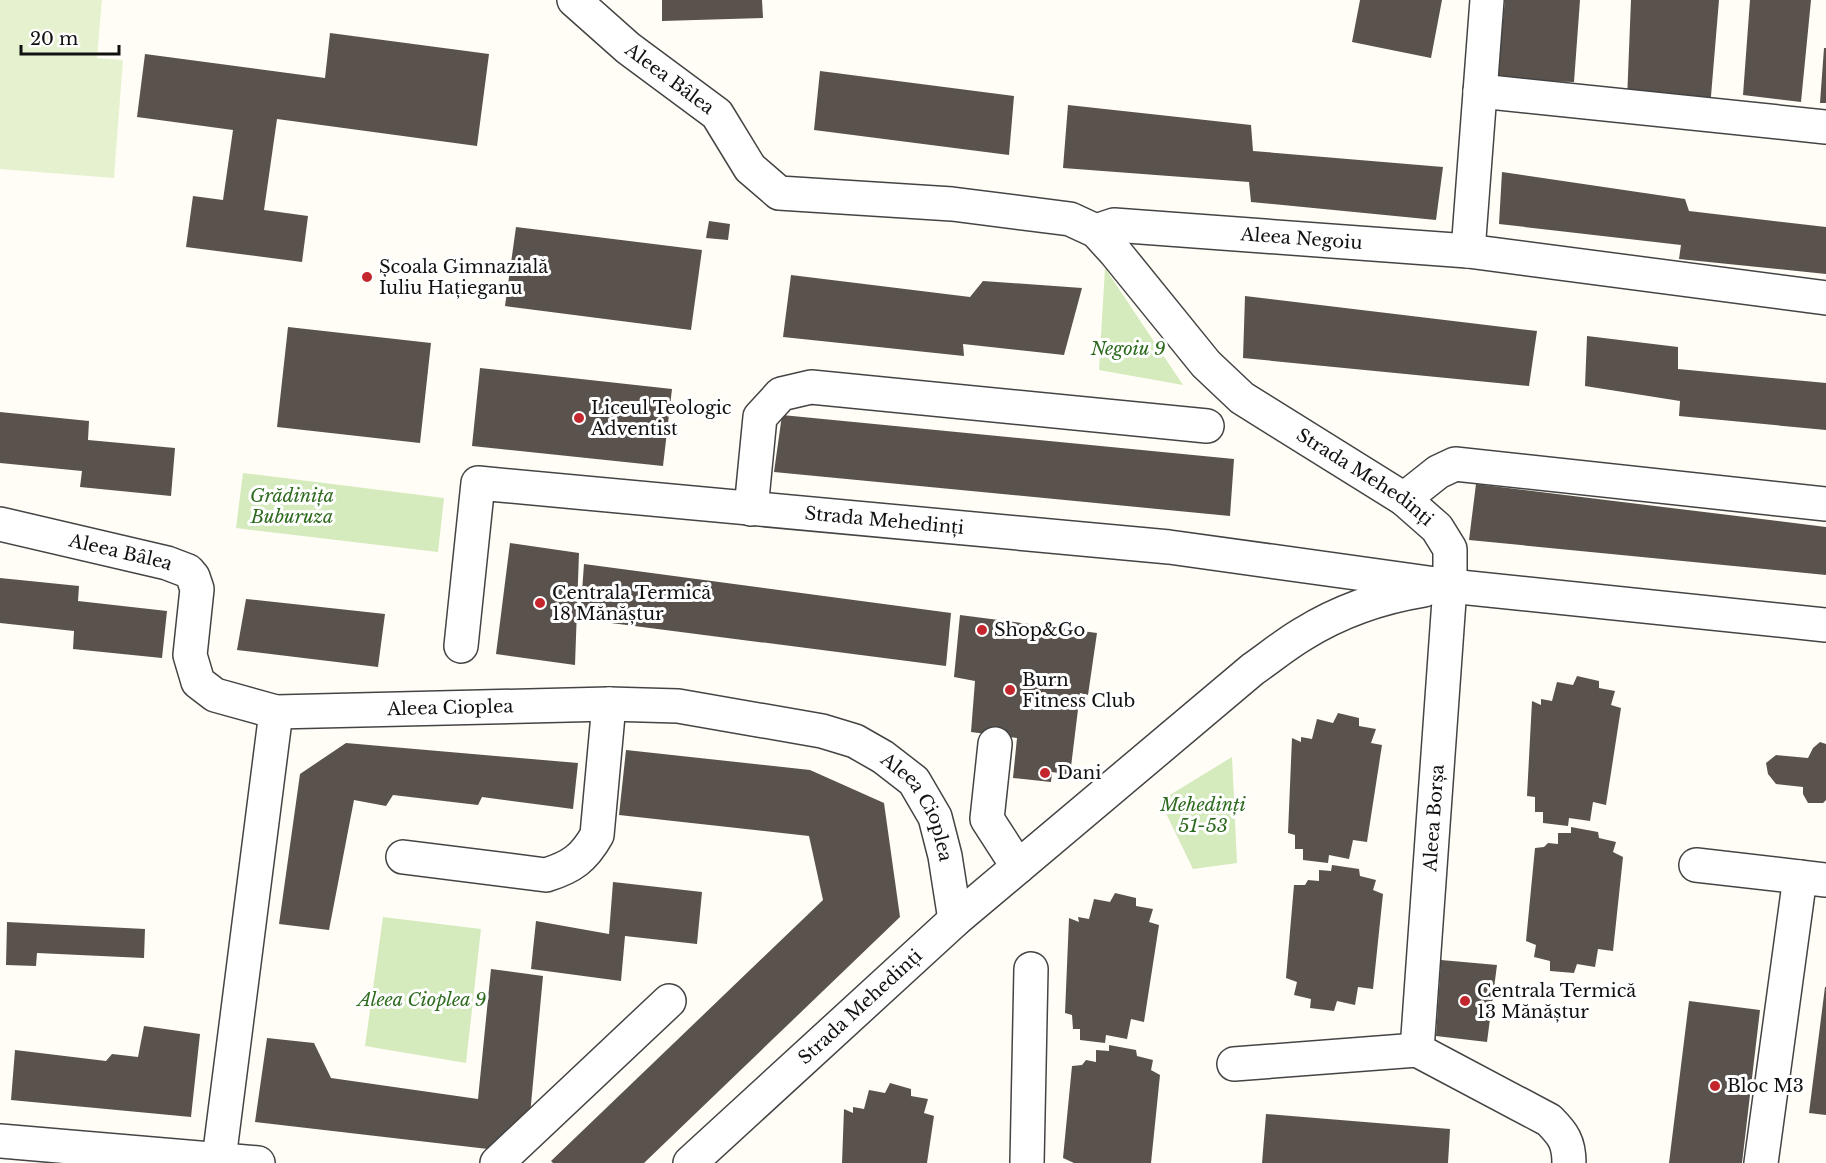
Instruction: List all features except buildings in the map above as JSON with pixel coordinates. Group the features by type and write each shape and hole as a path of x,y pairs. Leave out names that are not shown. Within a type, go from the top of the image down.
{"street":[{"name":"Aleea Bâlea","path":"574,0 628,48 717,114 750,168 779,193 952,204 1070,219 1096,231"},
{"path":"1468,251 1487,0"},
{"path":"1480,92 1826,127"},
{"name":"Aleea Negoiu","path":"1096,231 1114,225 1468,251 1826,298"},
{"name":"Strada Mehedinți","path":"1096,231 1206,364 1242,398 1404,500 1437,528 1449,549 1450,586"},
{"path":"751,509 760,417 781,394 811,387 1207,426"},
{"path":"1404,500 1438,472 1455,464 1826,504"},
{"name":"Strada Mehedinți","path":"461,646 478,483 1169,547 1450,586 1826,625"},
{"name":"Aleea Bâlea","path":"0,524 167,563 188,571 194,577 197,589 190,655 198,682 215,696 276,712"},
{"name":"Strada Mehedinți","path":"690,1163 955,920 1253,669 1303,634 1366,604 1399,594 1450,586"},
{"name":"Aleea Borșa","path":"1417,1050 1450,586"},
{"path":"403,857 546,874 565,869 587,853 597,834 609,704"},
{"name":"Aleea Cioplea","path":"276,712 609,704 678,706 822,731 855,741 883,757 915,782 935,817 945,856 955,920"},
{"path":"219,1159 276,712"},
{"path":"995,744 987,819 1018,867"},
{"path":"1696,865 1813,879 1761,1163"},
{"path":"1027,1163 1031,969"},
{"path":"516,1157 669,1001"},
{"path":"1234,1064 1417,1050 1549,1120 1563,1134 1569,1151 1569,1163"},
{"path":"0,1141 258,1163"}],"green space":[{"path":"0,0 102,0 97,58 123,60 114,178 0,169"},
{"name":"Negoiu 9","path":"1105,268 1183,385 1099,370"},
{"name":"Grădinița Buburuza","path":"243,473 444,498 438,552 236,528"},
{"name":"Mehedinți 51-53","path":"1232,757 1237,863 1193,869 1160,801"},
{"name":"Aleea Cioplea 9","path":"383,917 481,929 466,1063 365,1046"}],"place":[{"name":"Școala Gimnazială Iuliu Hațieganu","path":"367,277"},
{"name":"Liceul Teologic Adventist","path":"579,418"},
{"name":"Centrala Termică 18 Mănăștur","path":"540,603"},
{"name":"Shop&Go","path":"982,630"},
{"name":"Burn Fitness Club","path":"1010,690"},
{"name":"Dani","path":"1045,773"},
{"name":"Centrala Termică 13 Mănăștur","path":"1465,1001"},
{"name":"Bloc M3","path":"1715,1086"}]}
